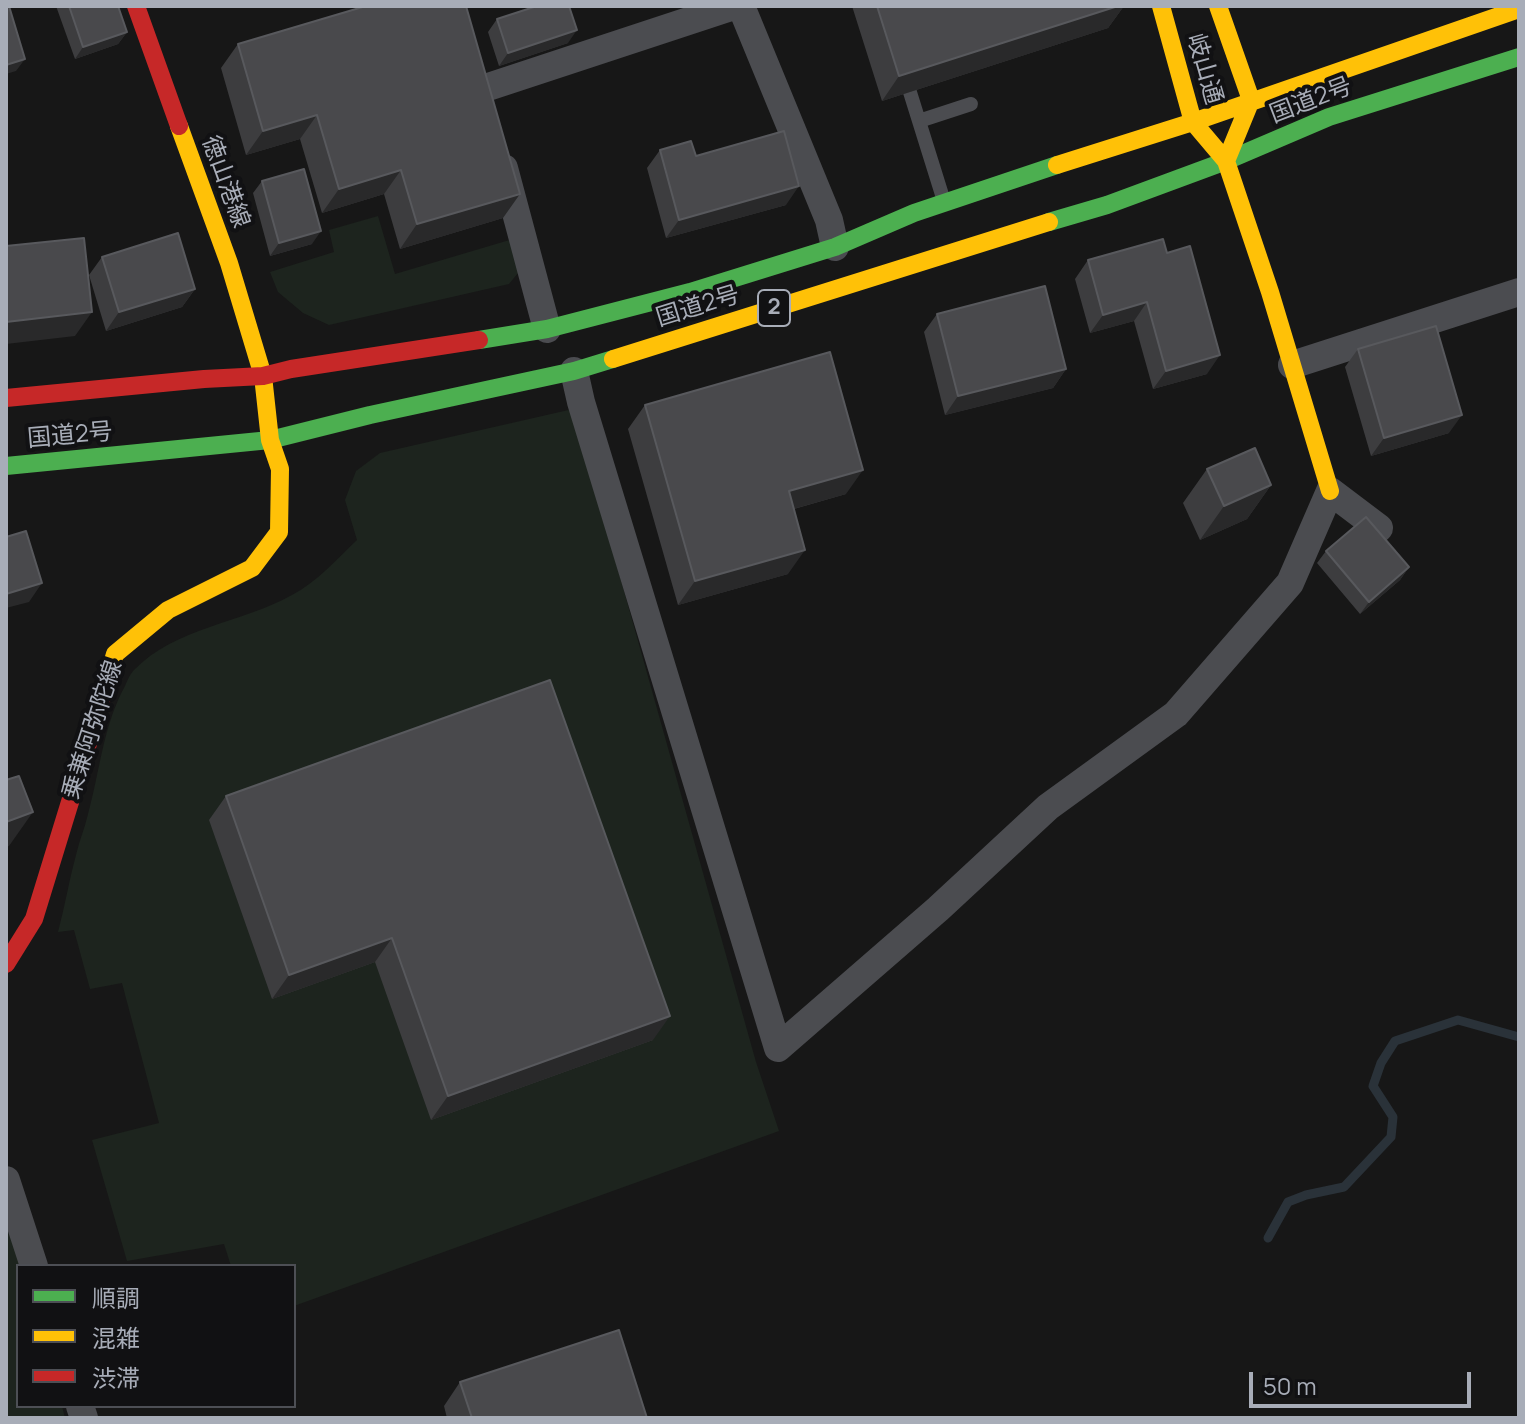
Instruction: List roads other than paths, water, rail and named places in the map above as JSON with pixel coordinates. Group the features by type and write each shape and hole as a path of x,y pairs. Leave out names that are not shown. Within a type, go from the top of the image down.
{"main road":[{"name":"徳山港線","path":"136,6 229,263 263,376"},
{"name":"岐山通","path":"1161,6 1193,122 1226,161 1251,100 1218,6"},
{"name":"国道2号","path":"6,398 263,376 547,329 690,292 835,247 914,213 1193,122 1519,9"},
{"name":"国道2号","path":"6,466 270,440 574,371 1107,205 1226,161 1329,117 1519,57"},
{"path":"1226,161 1330,491"},
{"name":"乗兼阿弥陀線","path":"6,964 34,919 115,654 168,610 252,568 279,532 280,469 270,440 263,376"}],"street":[{"path":"482,89 734,6"},
{"path":"741,6 829,220 835,247"},
{"path":"475,61 491,120"},
{"path":"499,150 547,329"},
{"path":"1292,365 1519,292"},
{"path":"574,371 778,1048 938,909 1048,807 1176,714 1290,583 1330,491 1379,528"},
{"path":"6,1180 33,1264"}],"lane":[{"path":"901,63 944,203"},
{"path":"919,121 971,104"}],"waterway":[{"path":"1268,1238 1288,1202 1344,1187 1391,1137 1393,1117 1373,1086 1381,1063 1395,1041 1458,1020 1519,1037"}]}
